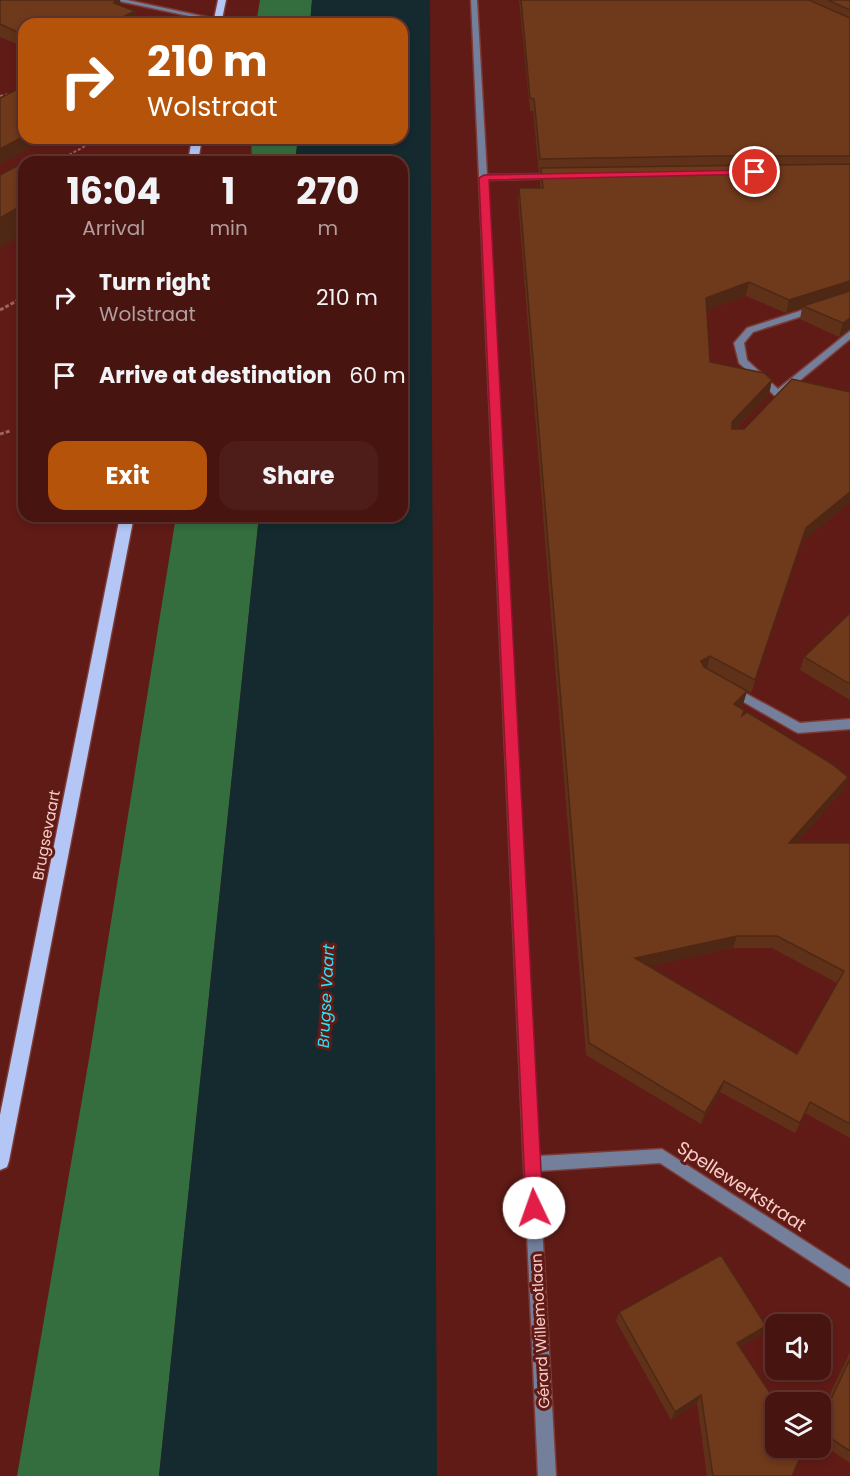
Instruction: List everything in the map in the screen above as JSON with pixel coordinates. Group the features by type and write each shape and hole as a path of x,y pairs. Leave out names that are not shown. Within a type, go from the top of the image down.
{"main road":[{"path":"218,18 222,0"},
{"name":"Brugsevaart","path":"0,1161 126,522"}],"street":[{"path":"117,0 199,18"},
{"name":"Gérard Willemotlaan","path":"474,0 547,1476"},
{"path":"484,178 570,176"},
{"path":"828,305 750,330 739,343 742,361 774,398 850,334"},
{"path":"716,681 798,728 850,724"},
{"name":"Spellewerkstraat","path":"532,1164 662,1156 850,1279"}],"path":[{"path":"0,96 10,94"},
{"path":"67,156 89,144"},
{"path":"0,310 18,300"},
{"path":"0,434 10,431"}],"green space":[{"path":"260,0 312,0 310,18 257,18"},
{"path":"251,144 297,144 296,156 252,156"},
{"path":"175,522 258,522 159,1476 17,1476 89,1059"}],"water":[{"name":"Brugse Vaart","path":"312,0 430,0 437,1476 159,1476 258,522 408,522 408,156 296,156 297,144 408,144 408,18 310,18"}],"building":[{"path":"0,0 115,0 114,3 135,11 120,18 18,18 18,32 0,24"},
{"path":"521,0 809,0 850,18 850,156 540,159 534,99 530,98"},
{"path":"828,0 850,0 850,10"},
{"path":"18,89 18,139 0,149 0,98"},
{"path":"850,164 850,281 789,300 749,282 706,298 710,362 764,373 772,380 732,422 732,429 744,429 792,379 850,392 850,492 806,528 755,680 710,656 701,661 704,667 747,691 734,704 744,710 742,716 747,712 832,764 848,777 789,843 850,843 850,1124 810,1102 800,1123 724,1081 705,1113 589,1043 519,188 543,188 541,168","holes":["737,936 777,936 844,971 797,1054 635,958"]},
{"path":"18,165 18,208 0,218 0,175"},
{"path":"850,291 850,318 843,323 803,306"},
{"path":"850,613 850,684 804,657"},
{"path":"721,1255 765,1324 765,1327 737,1343 769,1392 765,1392 765,1458 800,1458 792,1476 713,1476 701,1395 675,1412 619,1312"},
{"path":"850,1359 850,1451 831,1438 831,1399"}],"route":[{"path":"534,1208 484,178 755,172"}]}
